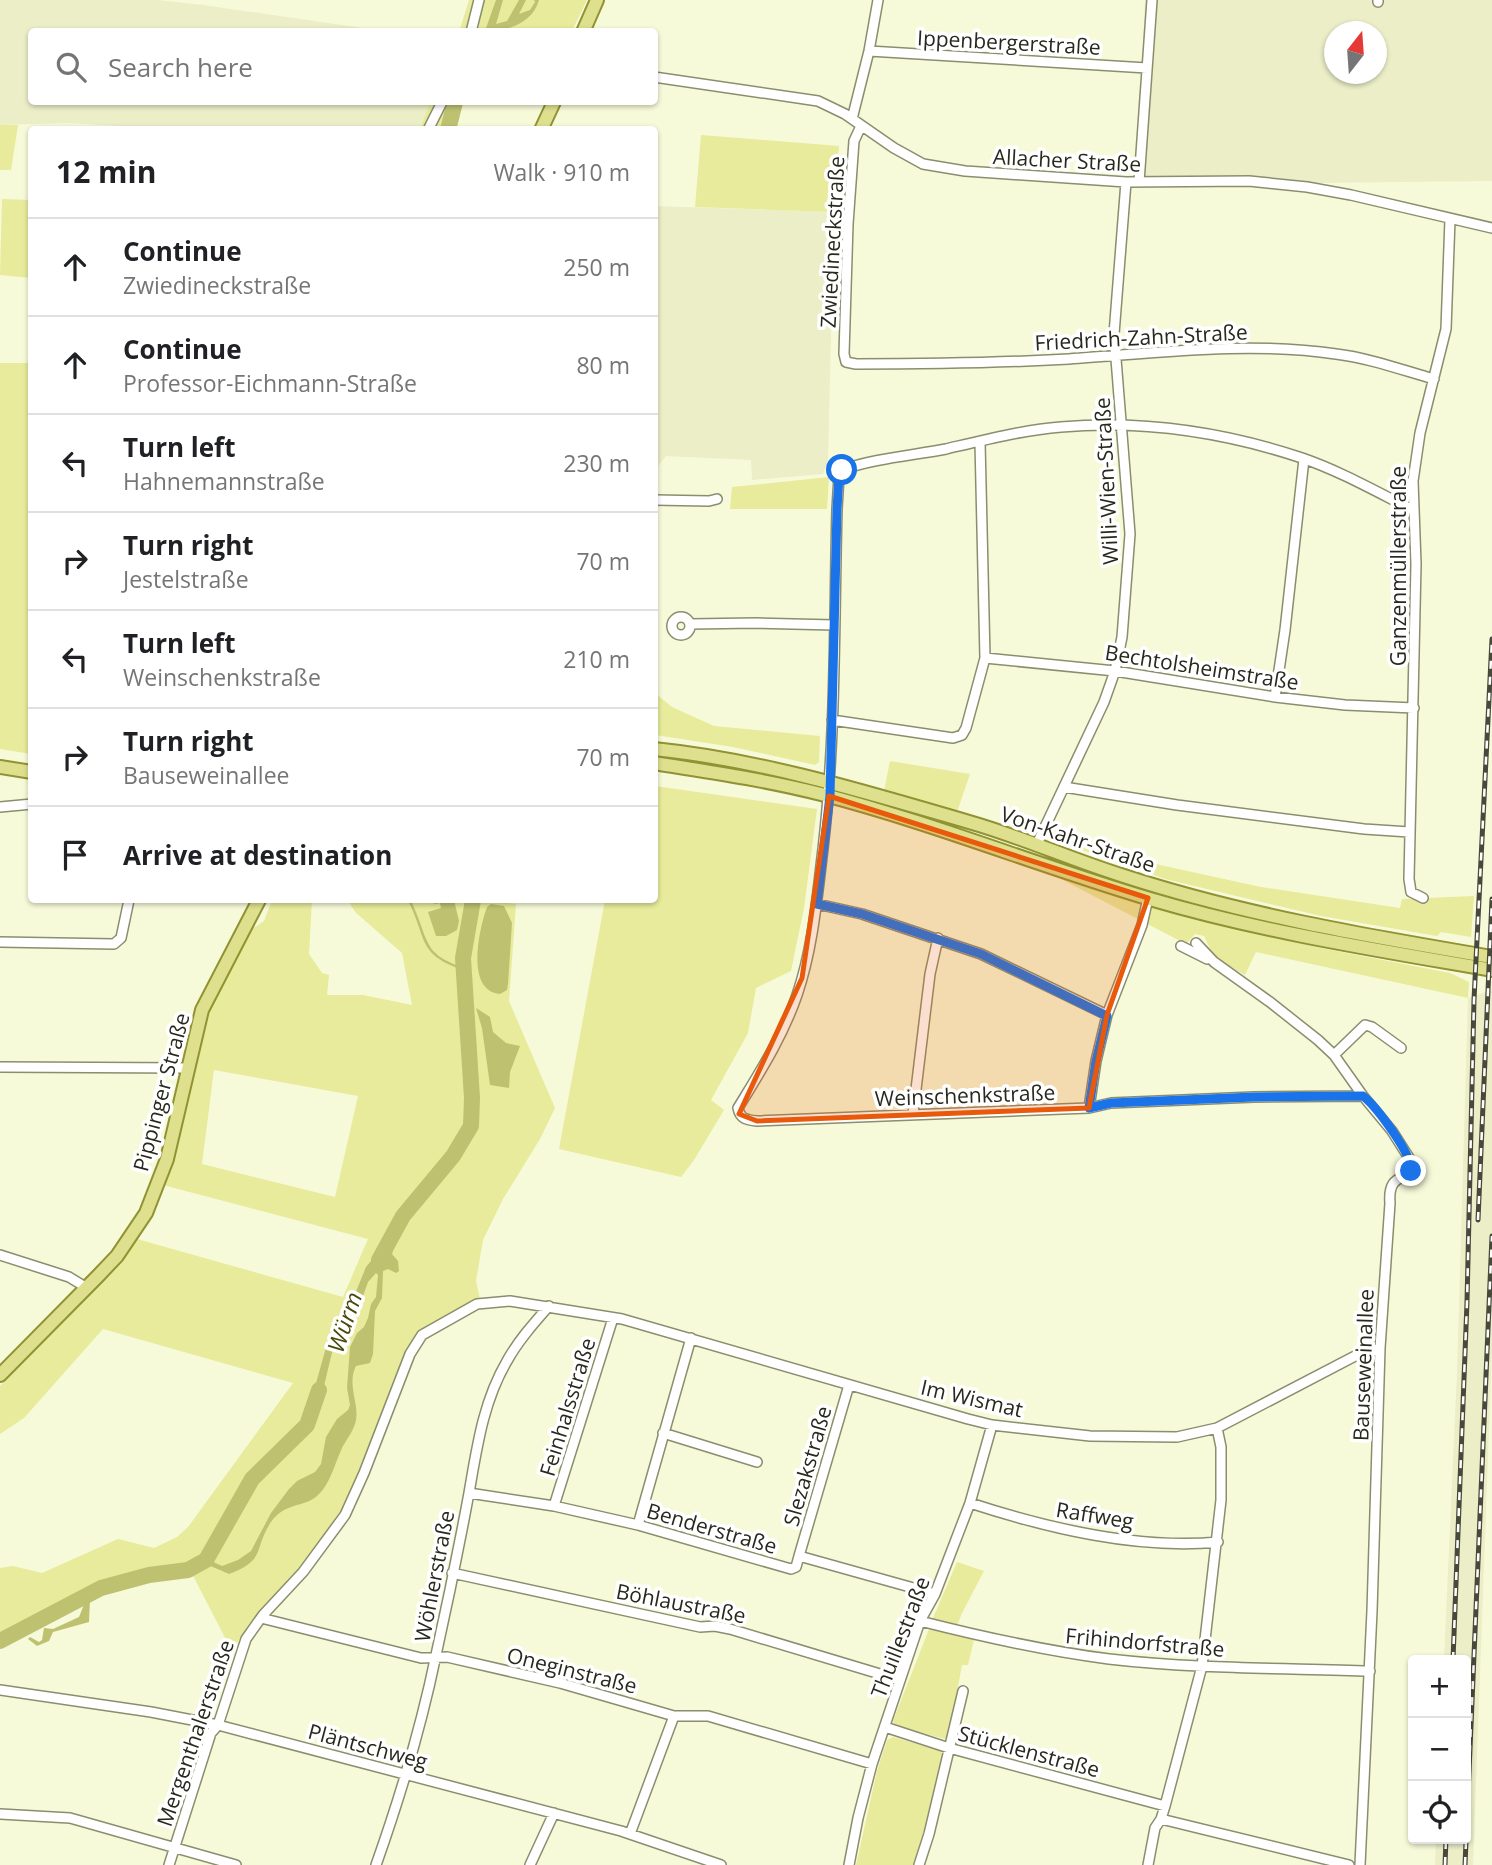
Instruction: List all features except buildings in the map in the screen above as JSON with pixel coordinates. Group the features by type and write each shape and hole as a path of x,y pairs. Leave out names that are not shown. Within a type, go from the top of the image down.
{"main road":[{"path":"585,28 597,0"},
{"path":"543,126 553,105"},
{"name":"Von-Kahr-Straße","path":"658,750 726,760 830,782 970,822 1124,876 1212,901 1327,929 1492,957"},
{"name":"Von-Kahr-Straße","path":"658,764 752,778 830,796 960,835 1148,898 1213,916 1324,941 1492,970"},
{"path":"0,767 28,771"},
{"name":"Pippinger Straße","path":"0,1376 117,1255 146,1213 167,1159 202,1010 257,903"}],"street":[{"path":"472,28 479,0"},
{"name":"Zwiedineckstraße","path":"846,362 844,354 848,224 854,141 878,0"},
{"path":"1139,182 1152,0"},
{"name":"Ippenbergerstraße","path":"869,51 1147,68"},
{"name":"Allacher Straße","path":"658,78 818,101 832,106 923,164 965,171 1125,182 1249,181 1351,195 1492,228"},
{"path":"430,126 440,105"},
{"name":"Willi-Wien-Straße","path":"1036,846 1104,702 1115,671 1126,601 1130,534 1114,334 1125,182"},
{"name":"Ganzenmüllerstraße","path":"1423,898 1411,892 1409,879 1416,565 1413,510 1416,456 1446,329 1451,219"},
{"name":"Friedrich-Zahn-Straße","path":"846,362 930,364 1222,348 1304,350 1376,362 1434,379"},
{"path":"1107,1016 990,958 862,914 817,904 830,796 839,476 842,470 1052,428 1122,424 1178,428 1253,444 1304,459 1363,484 1413,510"},
{"path":"832,720 953,738 962,735 966,728 985,657 979,442"},
{"path":"1275,697 1304,459"},
{"path":"658,500 717,499"},
{"path":"690,624 834,625"},
{"name":"Bechtolsheimstraße","path":"985,657 1115,671 1275,697 1345,705 1414,708"},
{"path":"1064,787 1230,812 1409,832"},
{"path":"0,807 28,804"},
{"path":"1089,1108 1096,1061 1107,1016 1142,925 1148,898"},
{"path":"0,942 114,944 121,938 129,903"},
{"name":"Weinschenkstraße","path":"817,904 796,996 768,1059 738,1108 739,1114 746,1120 1089,1108 1111,1103 1254,1097 1363,1096"},
{"path":"914,1114 930,974 938,938"},
{"name":"Bauseweinallee","path":"1196,943 1214,962"},
{"name":"Bauseweinallee","path":"1181,946 1214,962 1290,1017 1334,1055 1392,1131 1411,1161 1412,1167 1408,1174 1393,1181 1389,1189 1380,1348 1370,1671 1360,1865"},
{"path":"1334,1055 1366,1025 1401,1048"},
{"path":"0,1067 187,1068"},
{"path":"0,1255 69,1277 87,1287"},
{"name":"Mergenthalerstraße","path":"169,1865 211,1733 218,1725 246,1639 303,1572 345,1515 410,1354 422,1335 477,1304 510,1301 549,1306"},
{"name":"Im Wismat","path":"549,1306 613,1318 691,1338 992,1425 1090,1436 1177,1437 1217,1428 1357,1355 1380,1348"},
{"name":"Wöhlerstraße","path":"376,1865 436,1657 469,1493 476,1443 488,1401 506,1362 524,1335 549,1306"},
{"name":"Feinhalsstraße","path":"554,1506 613,1318"},
{"path":"638,1525 691,1338"},
{"name":"Slezakstraße","path":"800,1556 849,1385"},
{"name":"Thuillestraße","path":"849,1865 858,1818 900,1680 920,1621 935,1594 970,1503 992,1425"},
{"path":"1148,1865 1155,1828 1165,1806 1202,1666 1222,1500 1221,1447 1217,1428"},
{"path":"663,1433 757,1462"},
{"name":"Benderstraße","path":"469,1493 554,1506 638,1525 791,1569 796,1567 800,1556 935,1594"},
{"name":"Raffweg","path":"970,1503 1019,1519 1104,1536 1161,1543 1217,1542"},
{"name":"Böhlaustraße","path":"452,1573 700,1627 730,1629 900,1680"},
{"name":"Oneginstraße","path":"261,1619 421,1658 447,1657 560,1683 674,1716 708,1716 873,1764"},
{"name":"Frihindorfstraße","path":"920,1621 985,1638 1112,1659 1202,1666 1370,1671"},
{"name":"Pläntschweg","path":"0,1690 151,1712 218,1725 554,1812 630,1834 704,1862 721,1865"},
{"path":"919,1865 963,1691"},
{"path":"630,1834 674,1716"},
{"name":"Stücklenstraße","path":"885,1727 949,1748 1165,1806"},
{"path":"530,1865 554,1812"},
{"path":"0,1814 71,1818 236,1865"},
{"path":"1161,1819 1349,1865"}],"highlighted area":[{"path":"829,796 1148,898 1107,1015 1089,1108 757,1121 739,1114 802,978"}],"shaded area":[{"path":"0,0 157,0 362,28 28,28 28,105 429,105 420,126 118,126 69,123 0,125"},
{"path":"469,0 587,0 573,28 460,28"},
{"path":"1145,0 1492,0 1492,181 1136,185"},
{"path":"429,105 463,105 455,126 421,126"},
{"path":"0,125 18,125 11,170 0,170"},
{"path":"701,135 839,146 834,212 695,207"},
{"path":"2,199 28,200 28,278 0,275"},
{"path":"658,206 834,212 828,460 823,474 752,480 751,460 666,456 658,466"},
{"path":"0,363 28,363 28,754 0,749"},
{"path":"829,477 827,509 730,509 732,487"},
{"path":"658,695 672,707 714,726 820,736 819,762 815,765 733,747 658,735"},
{"path":"890,761 970,774 957,812 884,791"},
{"path":"658,786 817,809 804,908 791,971 756,988 748,1033 711,1100 724,1110 694,1160 681,1177 559,1149 604,903 658,903"},
{"path":"1055,828 1160,865 1261,887 1400,908 1402,899 1474,896 1471,937 1441,932 1437,936 1321,916 1165,879 1051,839"},
{"path":"1059,878 1197,919 1326,949 1450,973 1469,982 1468,998 1256,952 1245,975 1214,957 1204,936 1195,934 1186,944"},
{"path":"271,903 312,903 309,954 322,973 329,975 327,995 363,995 412,1005 402,953 355,912 350,903 516,904 509,1001 555,1108 483,1240 476,1281 480,1299 439,1321 406,1352 340,1518 310,1558 249,1624 232,1651 190,1570 153,1575 99,1589 0,1642 0,1568 13,1566 42,1573 118,1539 154,1548 177,1537 188,1527 293,1383 103,1329 24,1418 0,1434 0,1386 137,1239 343,1297 368,1239 163,1185 202,1023 249,931 264,921","holes":["214,1070 358,1096 335,1197 202,1164"]},
{"path":"1492,990 1492,1350 1473,1865 1435,1865 1436,1844 1471,1844 1471,1655 1444,1655 1457,1372 1468,998"},
{"path":"957,1562 984,1571 957,1626 934,1621 933,1618"},
{"path":"929,1629 974,1640 968,1665 962,1665 949,1735 945,1739 896,1726 893,1721"},
{"path":"893,1737 941,1751 943,1754 915,1865 856,1865 877,1771 887,1740"}],"water":[{"path":"496,0 503,0 496,24 507,21 519,0 526,0 519,14 530,10 534,0 539,0 531,15 518,24 510,28 486,28"},
{"path":"440,903 455,903 459,921 457,930 446,936 436,936 428,912 441,908"},
{"path":"491,904 504,906 512,923 507,990 500,994 489,990 478,971 478,943 487,907"},
{"path":"476,1008 490,1017 493,1032 506,1043 520,1046 510,1072 509,1088 490,1085 482,1028"},
{"path":"385,1238 395,1244 392,1254 398,1261 399,1271 383,1271 382,1298 375,1311 373,1354 370,1363 356,1366 353,1373 355,1424 329,1480 312,1500 288,1508 276,1516 266,1531 258,1553 249,1564 229,1574 206,1564 209,1560 222,1566 251,1551 271,1513 289,1489 297,1481 315,1472 321,1464 326,1437 350,1405 347,1388 350,1347 357,1333 364,1327 376,1297 376,1273 368,1282 363,1296 335,1340 318,1411 309,1408 329,1337 355,1294 366,1267"},
{"path":"90,1599 89,1622 53,1632 49,1641 37,1646 28,1639 30,1637 39,1642 42,1640 44,1628 53,1629 79,1617 85,1602"}],"waterway":[{"name":"Würm","path":"449,126 454,105"},
{"name":"Würm","path":"410,903 431,950 438,957 464,969"},
{"name":"Würm","path":"379,1260 403,1216 453,1156 471,1126 472,1098 463,958 472,903"},
{"name":"Würm","path":"0,1641 101,1588 149,1575 188,1570 206,1560 252,1479 307,1425 319,1390"}],"railway":[{"path":"1453,1655 1467,1302 1474,1000 1492,639"},
{"path":"1478,1220 1492,899"},
{"path":"1465,1865 1492,1236"},
{"path":"1445,1865 1446,1844"}],"route":[{"path":"842,470 839,476 837,509 830,796 817,904 862,914 981,954 1107,1016 1096,1061 1089,1108 1111,1103 1363,1096 1392,1131 1411,1161 1411,1171"}]}
